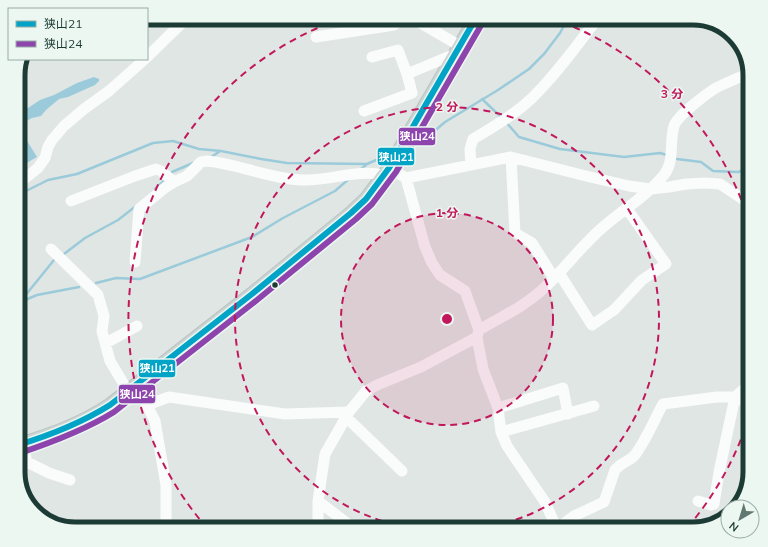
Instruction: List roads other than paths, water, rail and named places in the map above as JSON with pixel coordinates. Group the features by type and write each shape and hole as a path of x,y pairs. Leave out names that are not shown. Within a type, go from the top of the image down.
{"main road":[{"path":"25,443 53,434 92,416 131,389 337,225 366,199 387,172 472,25"}],"street":[{"path":"148,56 180,25"},
{"path":"316,37 394,25"},
{"path":"407,74 458,50 422,25"},
{"path":"471,165 470,149 473,139 508,118 531,99 592,25"},
{"path":"364,111 412,93 398,50 372,57"},
{"path":"25,178 38,168 45,158 52,140 64,126 109,91 144,60"},
{"path":"318,522 318,501 325,454 348,415 366,391 377,385 421,368 478,334 527,302 542,290 587,242 602,228 628,209 651,189 665,174 670,164 674,125 680,116 714,89 743,76"},
{"path":"511,157 515,233 532,243 592,325 614,310 642,280 666,264 628,209"},
{"path":"134,262 139,209 166,187 187,176 201,162 207,161 263,174 303,180 317,180 362,173 387,172 406,178 511,157 629,186 651,189 686,184 720,184 743,199"},
{"path":"71,201 156,169 174,182"},
{"path":"406,178 425,247 430,258 440,275 465,291 478,334 484,369 498,408 501,432 507,446 544,502 554,522"},
{"path":"51,249 98,295 104,316 102,331 110,361 131,389 147,405 155,421 166,485 166,522"},
{"path":"106,343 137,326"},
{"path":"498,408 563,388 568,414"},
{"path":"698,501 711,505 714,504 719,472 735,397 743,390"},
{"path":"147,405 169,397 285,414 348,415 402,471"},
{"path":"566,522 574,516 604,502 615,470 632,457 638,450 663,404 717,397 735,397 743,401"},
{"path":"501,432 594,406"},
{"path":"25,457 27,462 49,473 70,480"},
{"path":"318,501 345,522"}],"water":[{"path":"94,77 99,79 95,85 68,97 59,99 41,116 32,118 25,122 25,109 77,83"},
{"path":"25,138 37,157 25,164"}],"waterway":[{"path":"404,152 424,140 445,122 498,90 529,69 544,54 564,25"},
{"path":"482,99 502,118"},
{"path":"506,122 519,137 560,149 624,157 660,153 667,155"},
{"path":"25,192 48,180 77,174 153,143 173,141 199,149 221,151 287,163 367,164"},
{"path":"210,158 220,151"},
{"path":"360,170 367,164 390,154"},
{"path":"677,159 701,162 713,171 738,172 743,170"},
{"path":"170,175 172,172 193,163"},
{"path":"96,283 116,278 140,279 252,237 283,218 335,191 350,178"},
{"path":"155,189 166,179"},
{"path":"64,254 85,238 118,220 136,206"},
{"path":"25,296 54,260"},
{"path":"25,300 37,295 79,287"}]}
